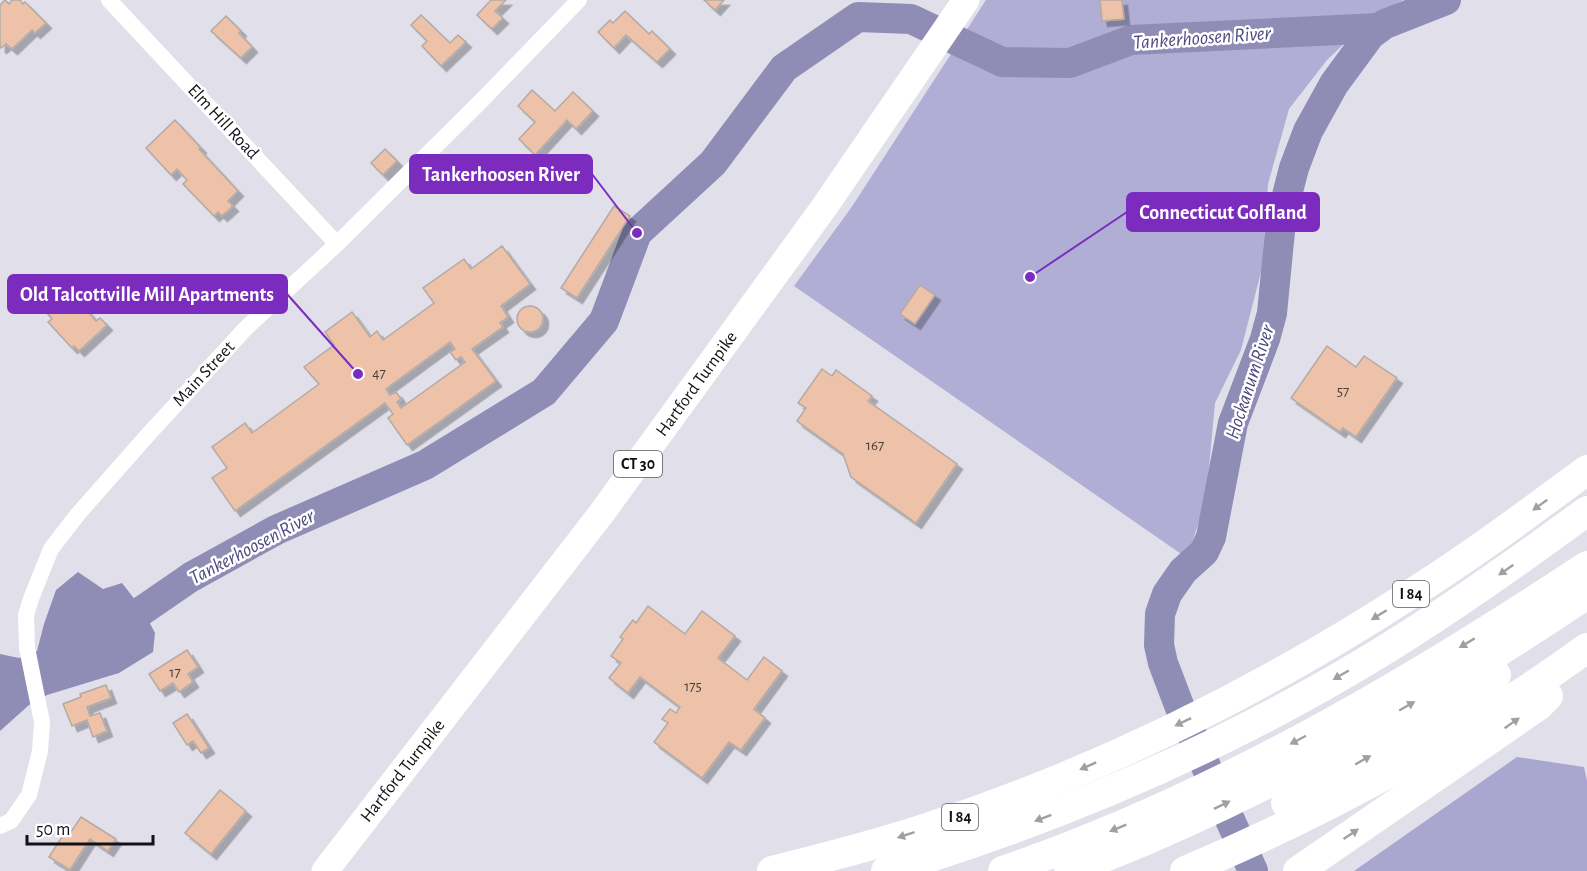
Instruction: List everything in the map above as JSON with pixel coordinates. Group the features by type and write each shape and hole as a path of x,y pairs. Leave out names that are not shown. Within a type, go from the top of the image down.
{"highway":[{"name":"I 84","path":"772,871 887,841 976,812 1057,780 1224,702 1306,658 1415,592 1486,544 1587,470"},
{"path":"886,871 1037,821 1155,771 1238,731 1376,655 1487,583 1587,511"},
{"path":"1192,868 1232,850 1269,796 1431,665 1587,566"},
{"path":"1269,796 1587,594"},
{"path":"1269,796 1364,759 1444,710 1587,610"},
{"path":"1003,871 1094,838 1176,815 1269,796 1436,744 1587,648"},
{"path":"1300,869 1538,706 1587,659"},
{"path":"1070,871 1176,815"}],"main road":[{"name":"Hartford Turnpike","path":"325,871 615,496 787,260 966,0"}],"street":[{"name":"Elm Hill Road","path":"109,0 337,244"},
{"name":"Main Street","path":"0,826 11,822 28,795 40,752 42,722 27,648 26,615 51,549 78,514 245,329 337,244 579,0"}],"shaded area":[{"path":"986,0 1403,0 1373,16 1327,60 1289,109 1268,184 1262,268 1241,350 1215,403 1206,500 1187,558 794,286 851,208"},
{"path":"78,572 103,589 122,583 143,610 155,633 153,652 119,673 47,695 29,705 0,731 0,654 19,658 37,651 56,590"},
{"path":"1517,757 1584,767 1587,781 1587,871 1354,871"}],"building":[{"path":"5,0 9,4 12,0 20,0 23,4 25,2 46,23 35,33 32,30 12,49 6,44 0,47 0,5"},
{"path":"491,0 506,0 495,11 503,18 492,29 477,15"},
{"path":"704,0 724,0 715,10"},
{"path":"1100,0 1122,0 1124,19 1102,21"},
{"path":"625,11 649,34 652,31 670,49 657,62 626,35 614,48 598,32 610,20 613,23"},
{"path":"421,15 450,43 458,35 466,42 441,66 422,46 427,41 411,25"},
{"path":"226,16 241,31 239,33 252,47 241,58 211,31"},
{"path":"532,90 555,111 573,92 593,111 576,129 567,120 535,155 519,139 535,122 518,106"},
{"path":"175,120 238,191 228,201 233,206 222,216 218,212 214,216 183,184 187,180 177,169 171,175 146,148"},
{"path":"385,149 397,161 383,175 371,163"},
{"path":"614,206 630,216 577,298 561,288"},
{"path":"502,246 530,284 501,306 508,317 500,323 503,327 472,349 496,381 407,445 388,418 393,414 385,403 235,511 212,478 227,468 212,447 245,423 252,433 319,384 304,367 334,345 325,332 352,312 370,337 377,331 383,340 434,303 423,288 464,259 471,269","holes":["450,342 455,349 450,352 456,360 461,357 465,362 401,408 397,402 401,399 396,392 390,395 386,389"]},
{"path":"45,278 48,281 51,278 66,295 71,291 96,321 100,318 107,325 79,351 74,346 72,348 48,322 52,319 29,292"},
{"path":"920,285 935,295 915,324 900,314"},
{"path":"530,306 539,310 543,319 539,328 530,332 521,328 517,319 521,310"},
{"path":"1327,346 1356,367 1364,356 1397,378 1356,437 1343,428 1340,432 1291,398"},
{"path":"822,369 832,376 836,370 872,396 868,401 957,464 916,523 851,477 843,454 797,421 806,408 798,403"},
{"path":"648,606 685,634 702,611 735,636 718,658 747,680 764,657 782,671 754,709 765,718 741,750 729,742 702,778 654,742 668,723 662,719 670,709 676,713 680,707 640,677 628,693 609,678 621,663 611,656 623,639 620,637 633,620 636,623"},
{"path":"187,650 198,667 188,674 193,682 179,692 173,683 160,691 149,674"},
{"path":"106,685 111,698 87,707 90,716 100,713 107,731 93,737 87,720 72,726 63,704 81,697 80,694"},
{"path":"187,714 209,748 201,753 193,741 187,745 173,723"},
{"path":"220,790 246,811 211,854 185,833"},
{"path":"81,817 116,839 108,851 90,839 70,870 49,857 67,829 71,832"}],"waterway":[{"name":"Hockanum River","path":"1253,871 1182,713 1163,663 1159,645 1160,614 1167,594 1183,571 1204,552 1211,537 1233,423 1265,339 1272,313 1285,203 1294,168 1308,131 1334,84 1370,35 1385,24 1446,0"},
{"name":"Tankerhoosen River","path":"109,630 191,577 276,530 425,465 544,392 604,321 637,233 713,163 784,68 858,17 911,19 1002,62 1070,63 1131,40 1379,28"}],"place":[{"name":"Tankerhoosen River","path":"637,233"},
{"name":"Connecticut Golfland","path":"1030,277"},
{"name":"Old Talcottville Mill Apartments","path":"358,374"}]}
